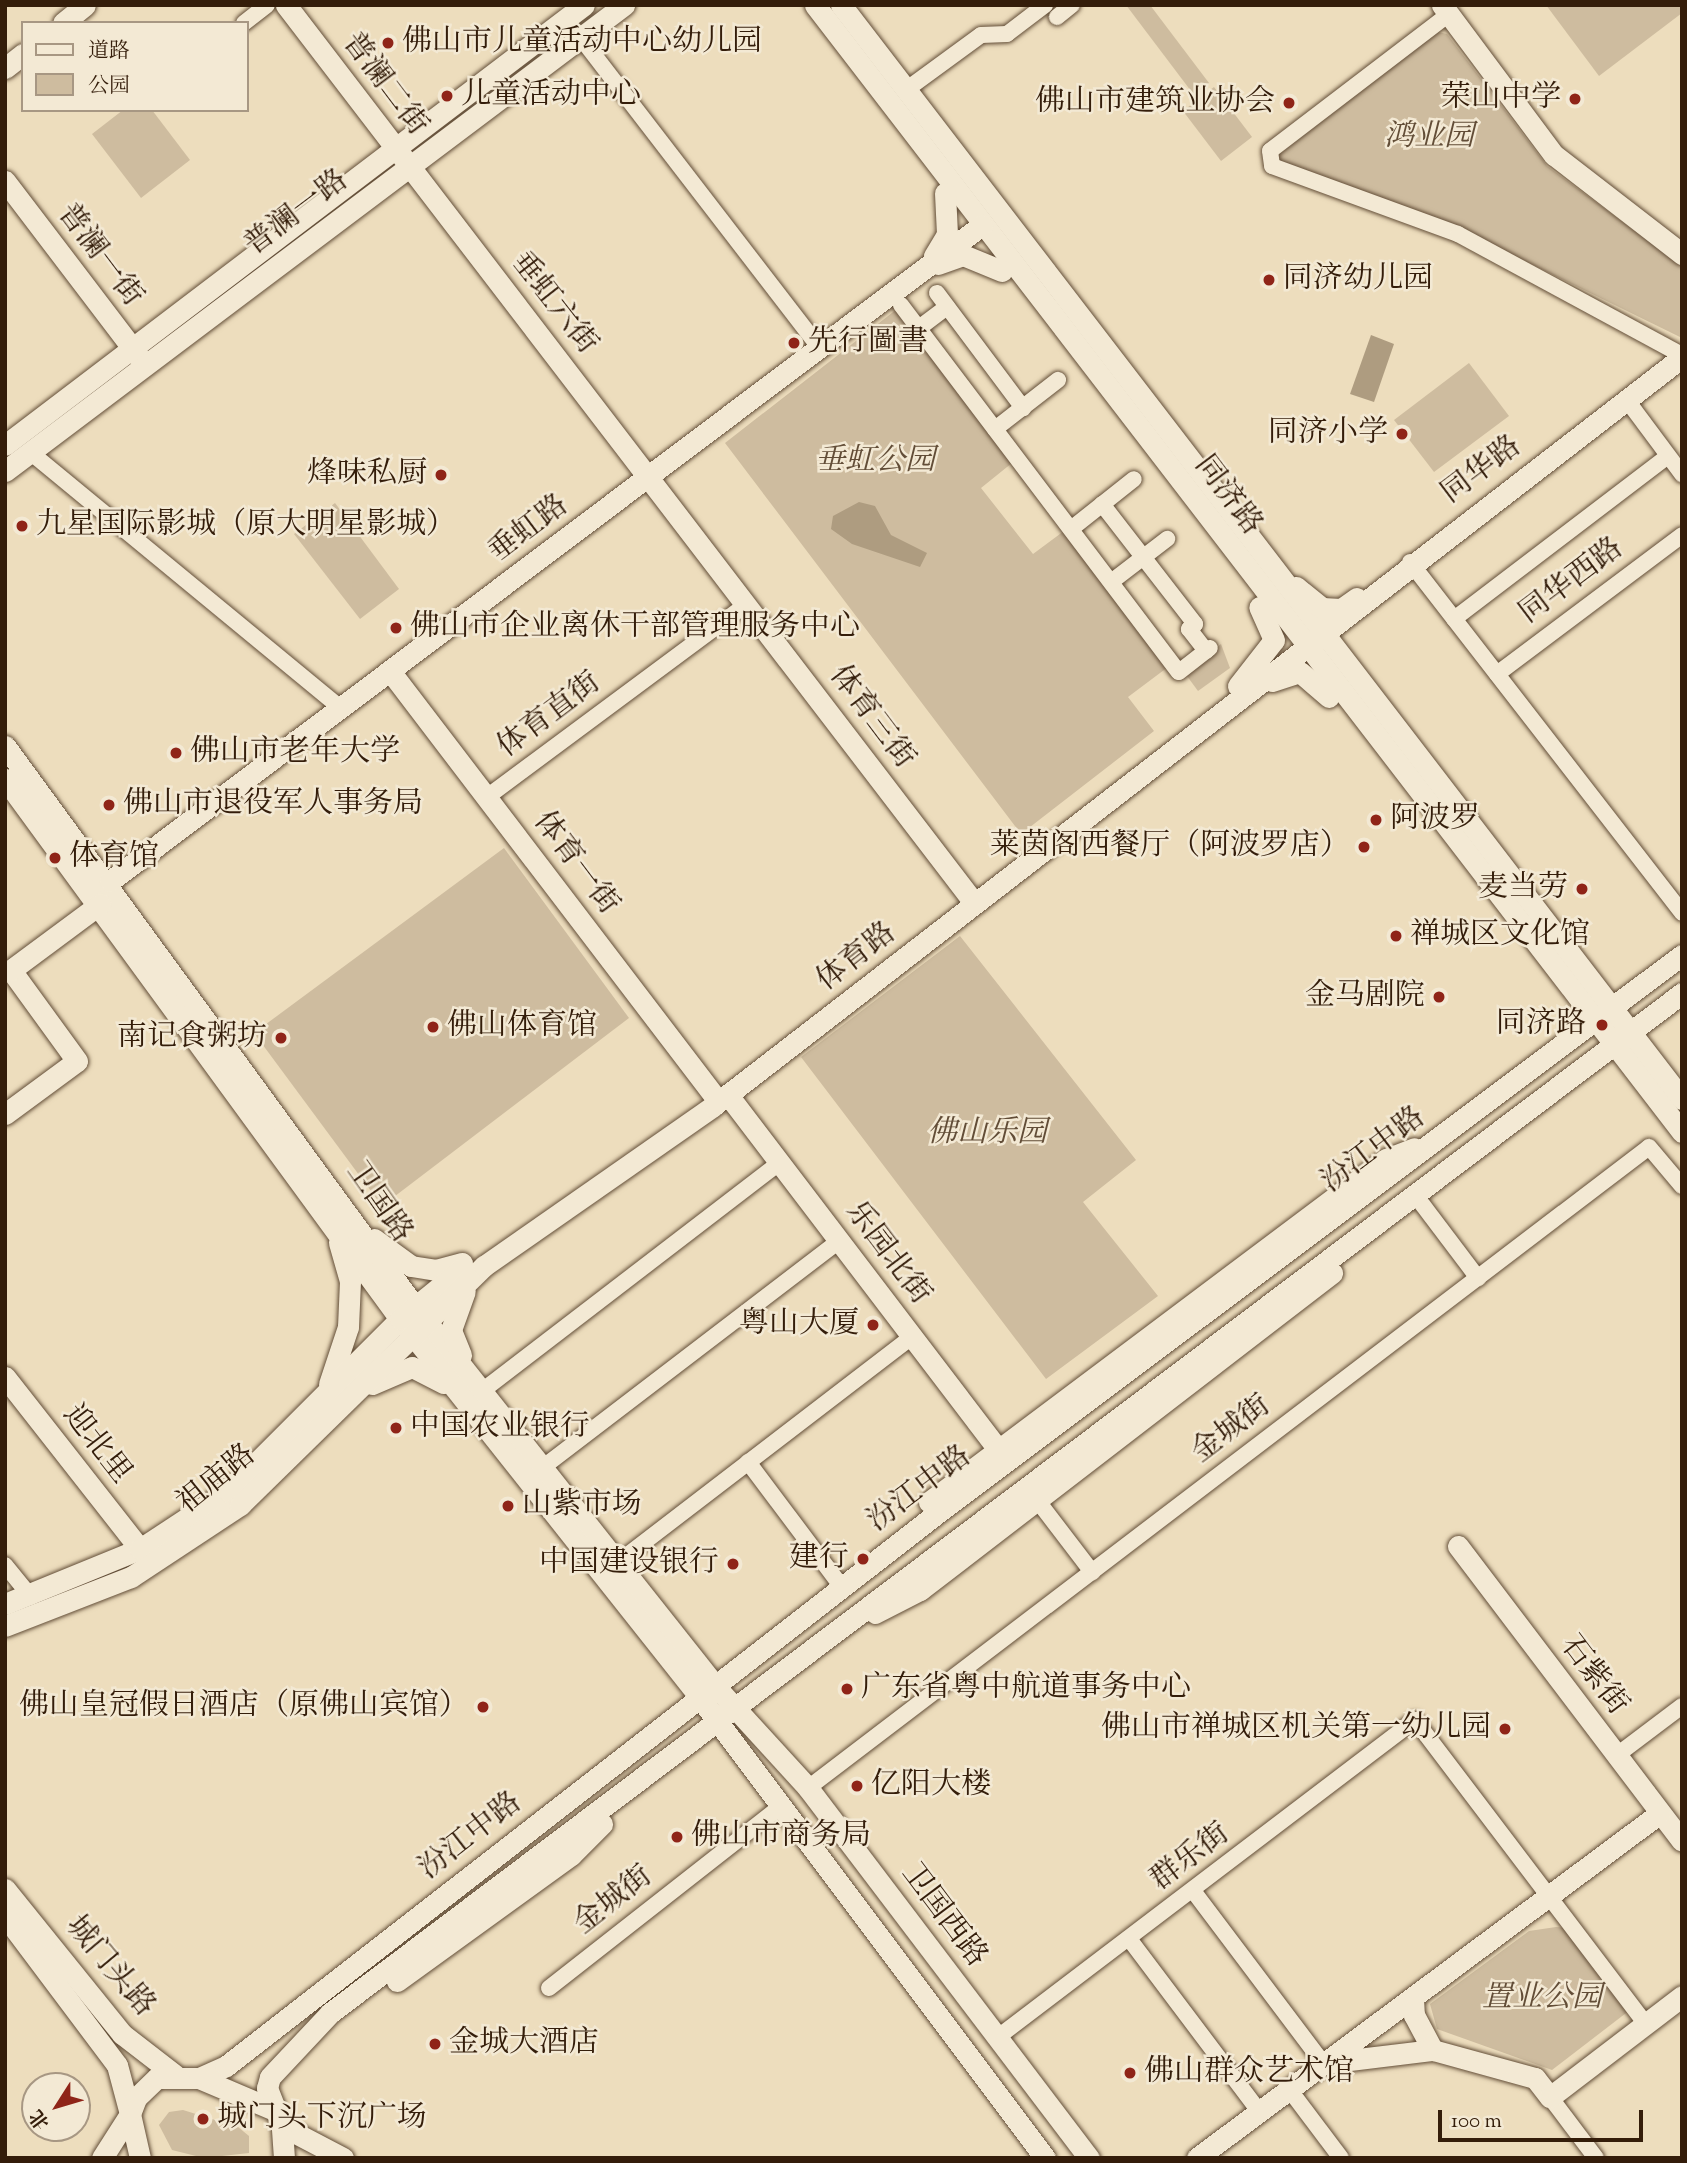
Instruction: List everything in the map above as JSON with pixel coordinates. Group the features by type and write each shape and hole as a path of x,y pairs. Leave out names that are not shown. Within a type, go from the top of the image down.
{"main road":[{"path":"65,21 85,5"},
{"name":"普澜二街","path":"286,5 402,158"},
{"name":"普澜一路","path":"402,158 561,12 584,5"},
{"name":"普澜一路","path":"5,471 14,443 139,358 402,158 581,38 624,5"},
{"path":"802,5 954,197 947,234 926,268"},
{"name":"同济路","path":"815,5 954,197 1000,248 1262,600 1310,637"},
{"name":"同济路","path":"841,5 1525,928 1603,1014"},
{"path":"1446,9 1554,155 1682,254"},
{"path":"561,12 581,38"},
{"path":"5,68 21,56"},
{"name":"垂虹六街","path":"402,158 650,477"},
{"name":"普澜一街","path":"5,181 139,358"},
{"name":"垂虹路","path":"110,881 982,225"},
{"path":"1000,248 1002,271"},
{"path":"926,268 963,255 1002,271 1262,600 1273,627 1274,640 1241,691"},
{"name":"同华路","path":"1310,637 1682,356"},
{"name":"体育三街","path":"650,477 969,895"},
{"path":"1286,575 1307,601 1343,613"},
{"path":"1389,578 1349,619 1343,639 1377,690 1577,948 1574,963"},
{"name":"体育路","path":"413,1320 484,1256 720,1094 1310,637"},
{"name":"体育一街","path":"390,671 720,1094"},
{"path":"1241,691 1300,672 1344,715 1501,918 1525,928"},
{"path":"1344,715 1344,681 1377,690"},
{"name":"同济路","path":"1344,681 1574,963 1603,1014"},
{"name":"体育路","path":"720,1094 969,895 1241,691"},
{"name":"卫国路","path":"5,746 110,881 344,1225"},
{"path":"5,779 344,1225 413,1320 475,1394 707,1692"},
{"path":"5,1114 77,1061 11,970 100,904"},
{"name":"汾江中路","path":"199,2078 226,2066 290,2012 335,1967 417,1903 559,1807 877,1560 1682,955"},
{"name":"汾江中路","path":"284,2158 270,2077 330,2013 719,1724 835,1632 1682,993"},
{"path":"1603,1014 1623,1039 1682,1099"},
{"path":"1623,1039 1682,1132"},
{"name":"乐园北街","path":"720,1094 780,1162 998,1449"},
{"path":"877,1560 907,1518 1385,1159 1439,1139"},
{"path":"835,1632 920,1590 1422,1204 1458,1162"},
{"path":"344,1225 411,1266 436,1270 484,1256"},
{"path":"323,1396 348,1327 350,1281 344,1225"},
{"path":"475,1394 451,1330 458,1301 484,1256"},
{"name":"祖庙路","path":"5,1604 31,1597 139,1549 228,1491 323,1396 413,1320"},
{"name":"祖庙路","path":"5,1626 131,1577 187,1543 248,1497 349,1399 413,1320"},
{"path":"349,1399 412,1367 430,1371 475,1394 542,1468 617,1563 707,1692 719,1724 1045,2158"},
{"name":"迎北里","path":"5,1377 139,1549"},
{"name":"石紫街","path":"1458,1546 1682,1841"},
{"name":"卫国西路","path":"707,1692 739,1708 808,1788 1089,2158"},
{"path":"1196,2158 1660,1813"},
{"name":"城门头路","path":"5,1889 122,2034 175,2075"},
{"name":"城门头路","path":"5,1916 117,2065 140,2158"},
{"path":"1323,2063 1433,2050 1535,2078 1550,2097 1682,1997"},
{"path":"1413,1998 1414,2015 1433,2050"},
{"path":"1375,2025 1387,2055"},
{"path":"102,2158 145,2087 175,2075 199,2078 277,2117 343,2158"}],"street":[{"path":"247,21 267,5"},
{"path":"915,84 981,35 1007,34 1045,5"},
{"path":"1057,17 1072,5"},
{"path":"1446,9 1270,151 1272,166 1458,234 1682,356"},
{"path":"581,38 820,348"},
{"path":"919,328 942,300 1023,408"},
{"path":"901,305 1180,672 1208,650 1189,629 1195,624 1102,504"},
{"path":"995,429 1058,380"},
{"path":"1626,399 1682,474"},
{"path":"14,443 341,708"},
{"path":"1454,619 1668,456"},
{"path":"1071,529 1135,479"},
{"name":"同华西路","path":"1497,674 1682,535"},
{"path":"1111,582 1167,538"},
{"path":"1410,562 1682,913"},
{"name":"体育直街","path":"487,797 747,604"},
{"name":"金城街","path":"808,1788 1649,1147 1682,1186"},
{"path":"475,1394 780,1162"},
{"path":"1422,1204 1478,1278"},
{"path":"542,1468 839,1241"},
{"path":"617,1563 912,1337"},
{"path":"748,1462 842,1587"},
{"path":"1037,1500 1092,1572"},
{"path":"5,1565 31,1597"},
{"path":"1616,1755 1682,1706"},
{"name":"群乐街","path":"998,2037 1194,1892 1415,1720 1549,1896"},
{"name":"金城街","path":"549,1988 781,1806"},
{"path":"1194,1892 1323,2063"},
{"path":"1549,1896 1646,2024"},
{"path":"1130,1940 1259,2111"},
{"path":"1289,2089 1341,2158"},
{"path":"1550,2097 1596,2158"}],"green space":[{"path":"1126,5 1150,5 1209,83 1194,95"},
{"path":"1546,5 1682,5 1682,13 1599,76"},
{"name":"鸿业园","path":"1438,32 1447,34 1547,166 1682,266 1682,338 1460,229 1282,169 1277,156"},
{"path":"1214,87 1252,137 1221,161 1183,111"},
{"path":"120,112 154,112 190,160 141,198 92,134"},
{"name":"垂虹公园","path":"897,309 1012,463 981,488 1033,554 1064,531 1168,667 1128,697 1154,731 1021,834 725,443"},
{"path":"1469,363 1509,416 1434,472 1394,420"},
{"path":"335,503 399,589 360,619 294,534"},
{"path":"1221,644 1230,668 1198,691 1184,672"},
{"path":"504,848 629,1018 382,1206 254,1033"},
{"name":"佛山乐园","path":"960,936 1136,1160 1083,1202 1158,1296 1046,1379 801,1057"},
{"name":"置业公园","path":"1567,1928 1630,2010 1552,2070 1437,2029 1430,2004 1529,1931"},
{"path":"183,2110 238,2127 249,2136 249,2153 204,2158 172,2150 159,2125 169,2112"}],"shaded area":[{"path":"1371,335 1394,344 1374,402 1350,394"},
{"path":"859,502 875,506 891,535 927,553 920,567 852,544 831,529 833,516"}],"place":[{"name":"佛山市儿童活动中心幼儿园","path":"388,43"},
{"name":"儿童活动中心","path":"447,96"},
{"name":"荣山中学","path":"1575,99"},
{"name":"佛山市建筑业协会","path":"1289,103"},
{"name":"同济幼儿园","path":"1269,280"},
{"name":"先行圖書","path":"794,343"},
{"name":"同济小学","path":"1402,434"},
{"name":"烽味私厨","path":"441,475"},
{"name":"九星国际影城（原大明星影城）","path":"22,526"},
{"name":"佛山市企业离休干部管理服务中心","path":"396,628"},
{"name":"佛山市老年大学","path":"176,753"},
{"name":"佛山市退役军人事务局","path":"109,805"},
{"name":"阿波罗","path":"1376,820"},
{"name":"莱茵阁西餐厅（阿波罗店）","path":"1364,847"},
{"name":"体育馆","path":"55,858"},
{"name":"麦当劳","path":"1582,889"},
{"name":"禅城区文化馆","path":"1396,936"},
{"name":"金马剧院","path":"1439,997"},
{"name":"同济路","path":"1602,1025"},
{"name":"佛山体育馆","path":"433,1027"},
{"name":"南记食粥坊","path":"281,1038"},
{"name":"粤山大厦","path":"873,1325"},
{"name":"中国农业银行","path":"396,1428"},
{"name":"山紫市场","path":"508,1506"},
{"name":"建行","path":"863,1559"},
{"name":"中国建设银行","path":"733,1564"},
{"name":"广东省粤中航道事务中心","path":"847,1689"},
{"name":"佛山皇冠假日酒店（原佛山宾馆）","path":"483,1707"},
{"name":"佛山市禅城区机关第一幼儿园","path":"1505,1729"},
{"name":"亿阳大楼","path":"857,1786"},
{"name":"佛山市商务局","path":"677,1837"},
{"name":"金城大酒店","path":"435,2044"},
{"name":"佛山群众艺术馆","path":"1130,2073"},
{"name":"城门头下沉广场","path":"203,2119"}]}
